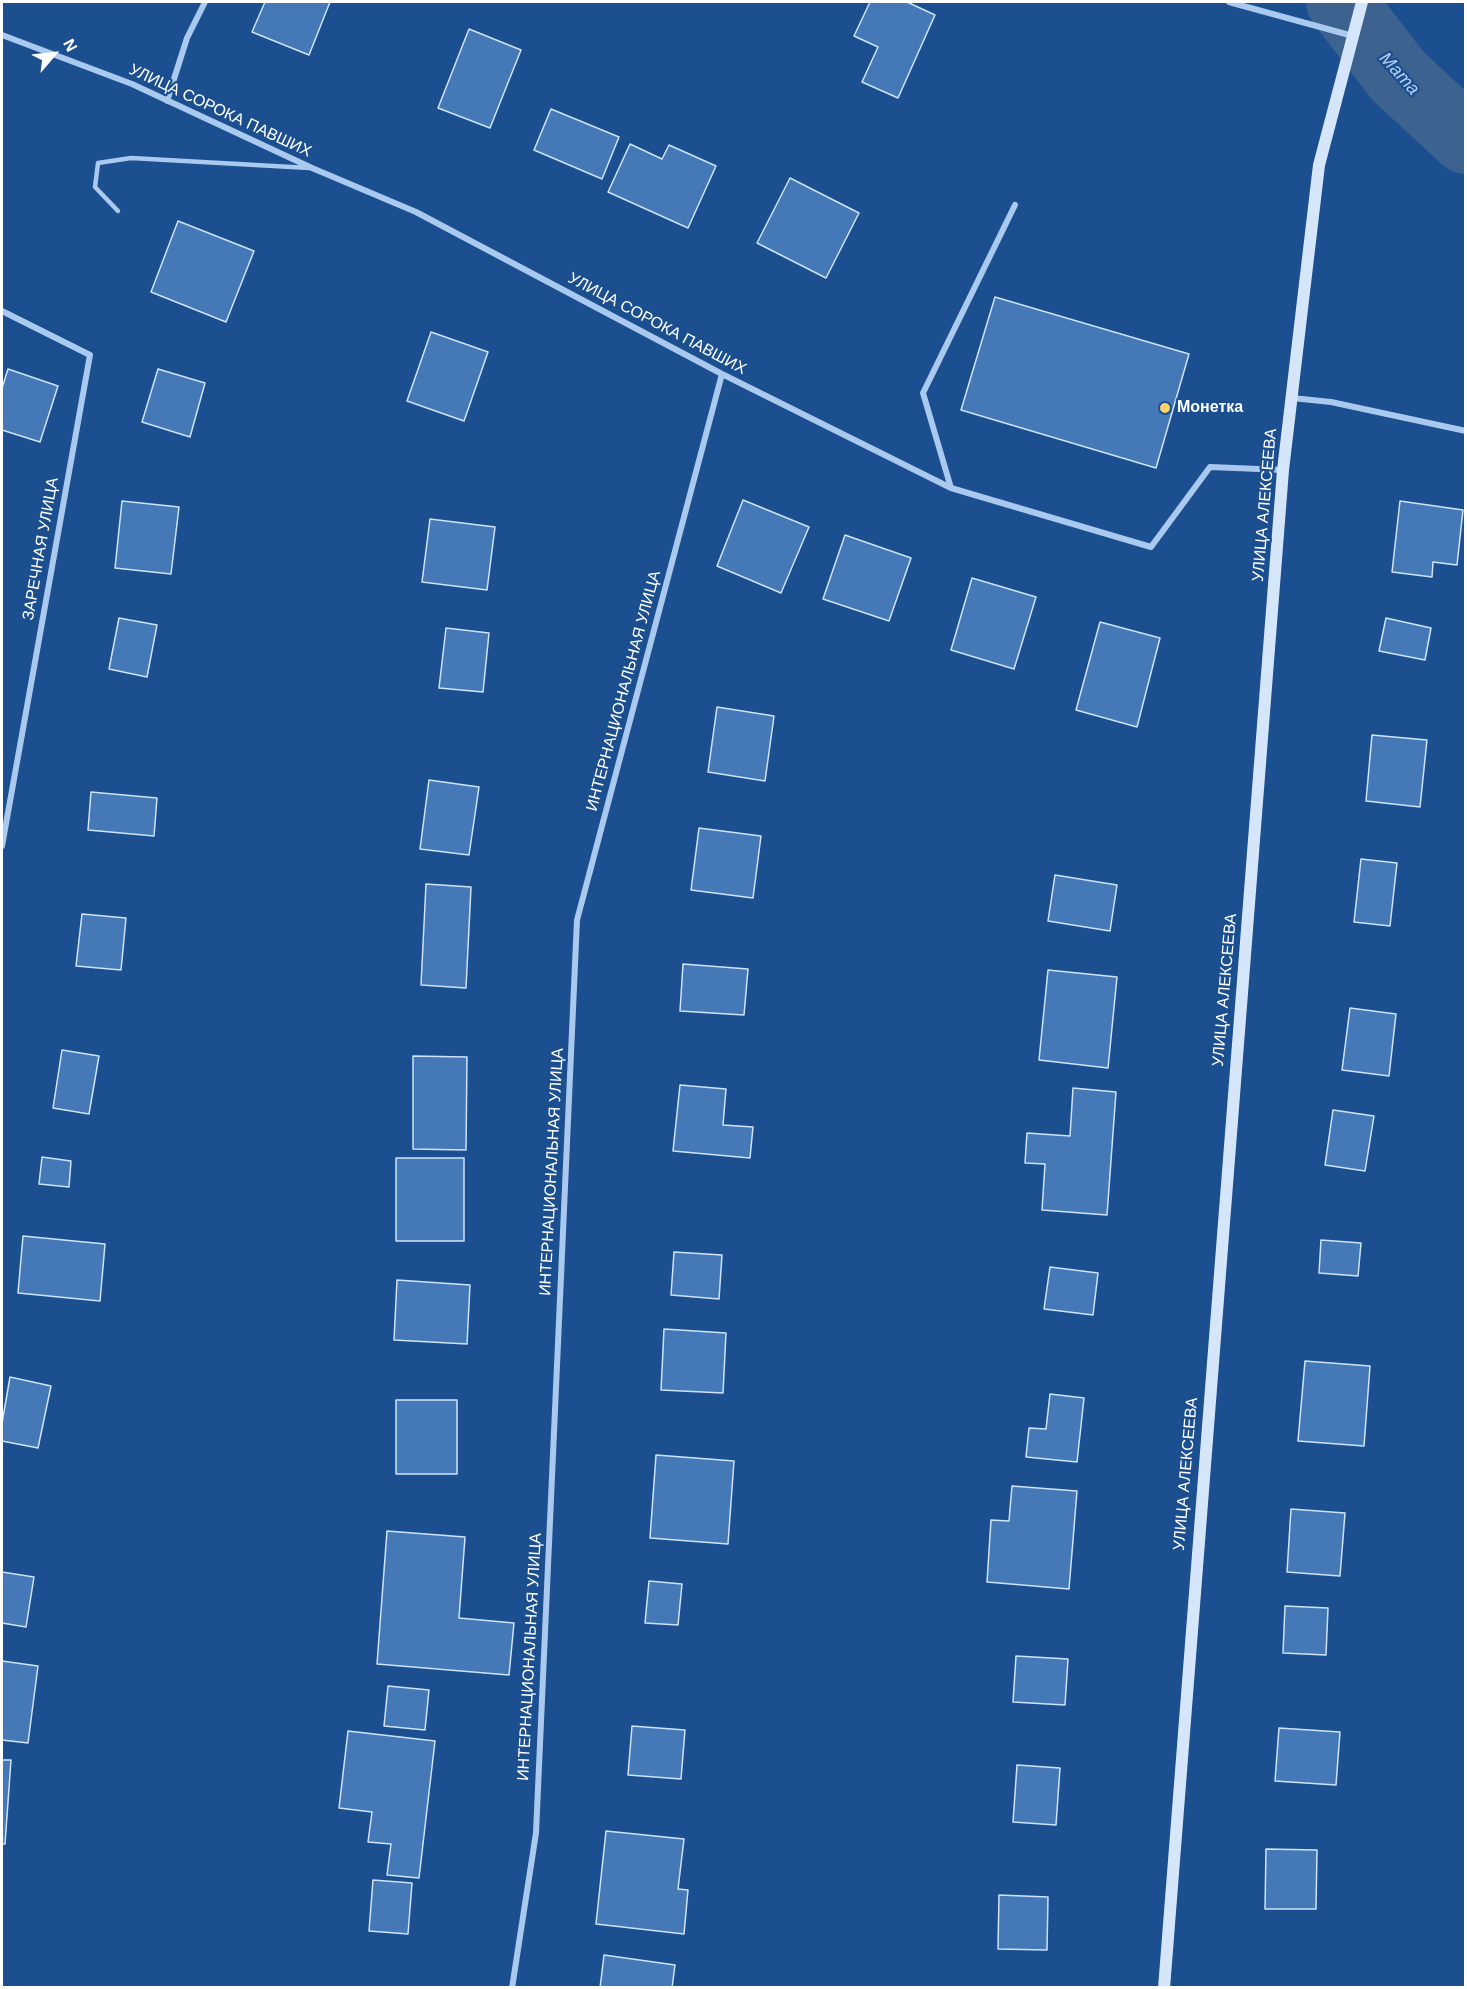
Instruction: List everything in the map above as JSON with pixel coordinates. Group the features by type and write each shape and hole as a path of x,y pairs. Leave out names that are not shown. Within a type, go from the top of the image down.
{"main road":[{"name":"УЛИЦА АЛЕКСЕЕВА","path":"1164,1988 1283,470 1319,165 1362,2"}],"street":[{"path":"167,101 187,38 205,2"},
{"path":"1229,2 1353,36"},
{"name":"УЛИЦА СОРОКА ПАВШИХ","path":"2,35 132,84 312,168 416,212 722,374 951,488 1151,547 1210,467 1283,470"},
{"path":"951,488 923,393 1015,205"},
{"name":"ЗАРЕЧНАЯ УЛИЦА","path":"2,311 90,356 3,827 2,846"},
{"name":"ИНТЕРНАЦИОНАЛЬНАЯ УЛИЦА","path":"512,1988 536,1833 577,920 722,374"},
{"path":"1292,398 1331,402 1466,430"}],"lane":[{"path":"118,211 95,187 98,163 131,158 312,168"}],"building":[{"path":"265,2 330,2 309,55 252,32"},
{"path":"870,2 907,2 935,15 898,98 862,82 878,47 854,36"},
{"path":"469,29 521,50 490,128 438,108"},
{"path":"551,109 619,137 602,179 534,150"},
{"path":"630,144 662,159 669,145 716,166 688,228 608,192"},
{"path":"790,178 859,213 826,278 757,243"},
{"path":"178,221 254,251 226,322 151,292"},
{"path":"995,297 1189,354 1156,468 961,410"},
{"path":"431,332 488,352 464,421 407,401"},
{"path":"8,369 58,386 40,442 2,430 2,388"},
{"path":"158,369 205,383 190,437 142,422"},
{"path":"743,500 809,527 781,593 717,566"},
{"path":"122,501 179,507 171,574 115,568"},
{"path":"1400,501 1463,510 1457,565 1433,562 1432,577 1392,572"},
{"path":"430,519 495,527 487,590 422,582"},
{"path":"845,535 911,558 889,621 823,599"},
{"path":"972,578 1036,597 1014,669 951,650"},
{"path":"119,618 157,625 147,677 109,669"},
{"path":"1386,618 1431,628 1425,660 1379,651"},
{"path":"1100,622 1160,638 1137,727 1076,710"},
{"path":"446,628 489,633 483,692 439,688"},
{"path":"717,707 774,716 765,781 708,772"},
{"path":"1372,735 1427,740 1420,807 1366,801"},
{"path":"429,780 479,787 469,855 420,849"},
{"path":"91,792 157,798 154,836 88,830"},
{"path":"699,828 761,836 753,898 691,890"},
{"path":"1361,859 1397,863 1390,926 1354,922"},
{"path":"1055,875 1117,885 1110,931 1048,921"},
{"path":"426,884 471,887 466,988 421,985"},
{"path":"82,914 126,918 121,970 76,966"},
{"path":"683,964 748,969 744,1015 680,1011"},
{"path":"1048,970 1117,977 1108,1068 1039,1060"},
{"path":"1350,1008 1396,1014 1389,1076 1342,1070"},
{"path":"62,1050 99,1056 89,1114 53,1108"},
{"path":"413,1056 467,1057 466,1150 413,1149"},
{"path":"680,1085 726,1089 723,1125 753,1127 750,1158 673,1151"},
{"path":"1073,1088 1116,1092 1107,1215 1042,1210 1045,1164 1025,1163 1027,1133 1070,1136"},
{"path":"1333,1110 1374,1116 1365,1171 1325,1165"},
{"path":"42,1157 71,1161 69,1187 39,1184"},
{"path":"396,1158 464,1158 464,1241 396,1241"},
{"path":"23,1236 105,1244 100,1301 18,1293"},
{"path":"1321,1240 1361,1243 1358,1276 1319,1273"},
{"path":"674,1252 722,1255 719,1299 671,1295"},
{"path":"1050,1267 1098,1273 1093,1315 1044,1309"},
{"path":"397,1280 470,1285 467,1344 394,1340"},
{"path":"664,1329 726,1333 723,1393 661,1390"},
{"path":"1305,1361 1370,1366 1364,1446 1298,1441"},
{"path":"10,1377 51,1386 38,1448 2,1441 2,1423"},
{"path":"1050,1394 1084,1398 1077,1462 1026,1457 1029,1428 1046,1429"},
{"path":"396,1400 457,1400 457,1474 396,1474"},
{"path":"656,1455 734,1461 728,1544 650,1538"},
{"path":"1012,1486 1077,1491 1069,1589 987,1582 991,1520 1009,1521"},
{"path":"1291,1509 1345,1513 1340,1576 1287,1572"},
{"path":"387,1531 465,1537 459,1618 514,1623 509,1675 377,1664"},
{"path":"2,1572 34,1577 26,1627 2,1623"},
{"path":"649,1581 682,1584 678,1625 645,1623"},
{"path":"1285,1606 1328,1608 1326,1655 1283,1653"},
{"path":"1016,1656 1068,1659 1065,1705 1013,1702"},
{"path":"2,1661 38,1666 28,1743 2,1740"},
{"path":"388,1686 429,1690 425,1730 384,1726"},
{"path":"632,1726 685,1730 681,1779 628,1775"},
{"path":"1279,1728 1340,1732 1336,1785 1275,1781"},
{"path":"348,1731 435,1741 419,1878 387,1875 391,1844 368,1842 372,1812 339,1808"},
{"path":"2,1760 11,1760 5,1844 2,1844"},
{"path":"1017,1765 1060,1768 1056,1825 1013,1822"},
{"path":"606,1831 684,1839 678,1889 688,1890 684,1934 596,1924"},
{"path":"1266,1849 1317,1850 1316,1909 1265,1909"},
{"path":"373,1880 412,1883 408,1934 369,1931"},
{"path":"999,1895 1048,1897 1047,1950 998,1949"},
{"path":"604,1955 675,1965 672,1988 600,1988"}],"waterway":[{"name":"Мата","path":"1341,2 1398,76 1466,139"}],"place":[{"name":"Монетка","path":"1165,408"}]}
